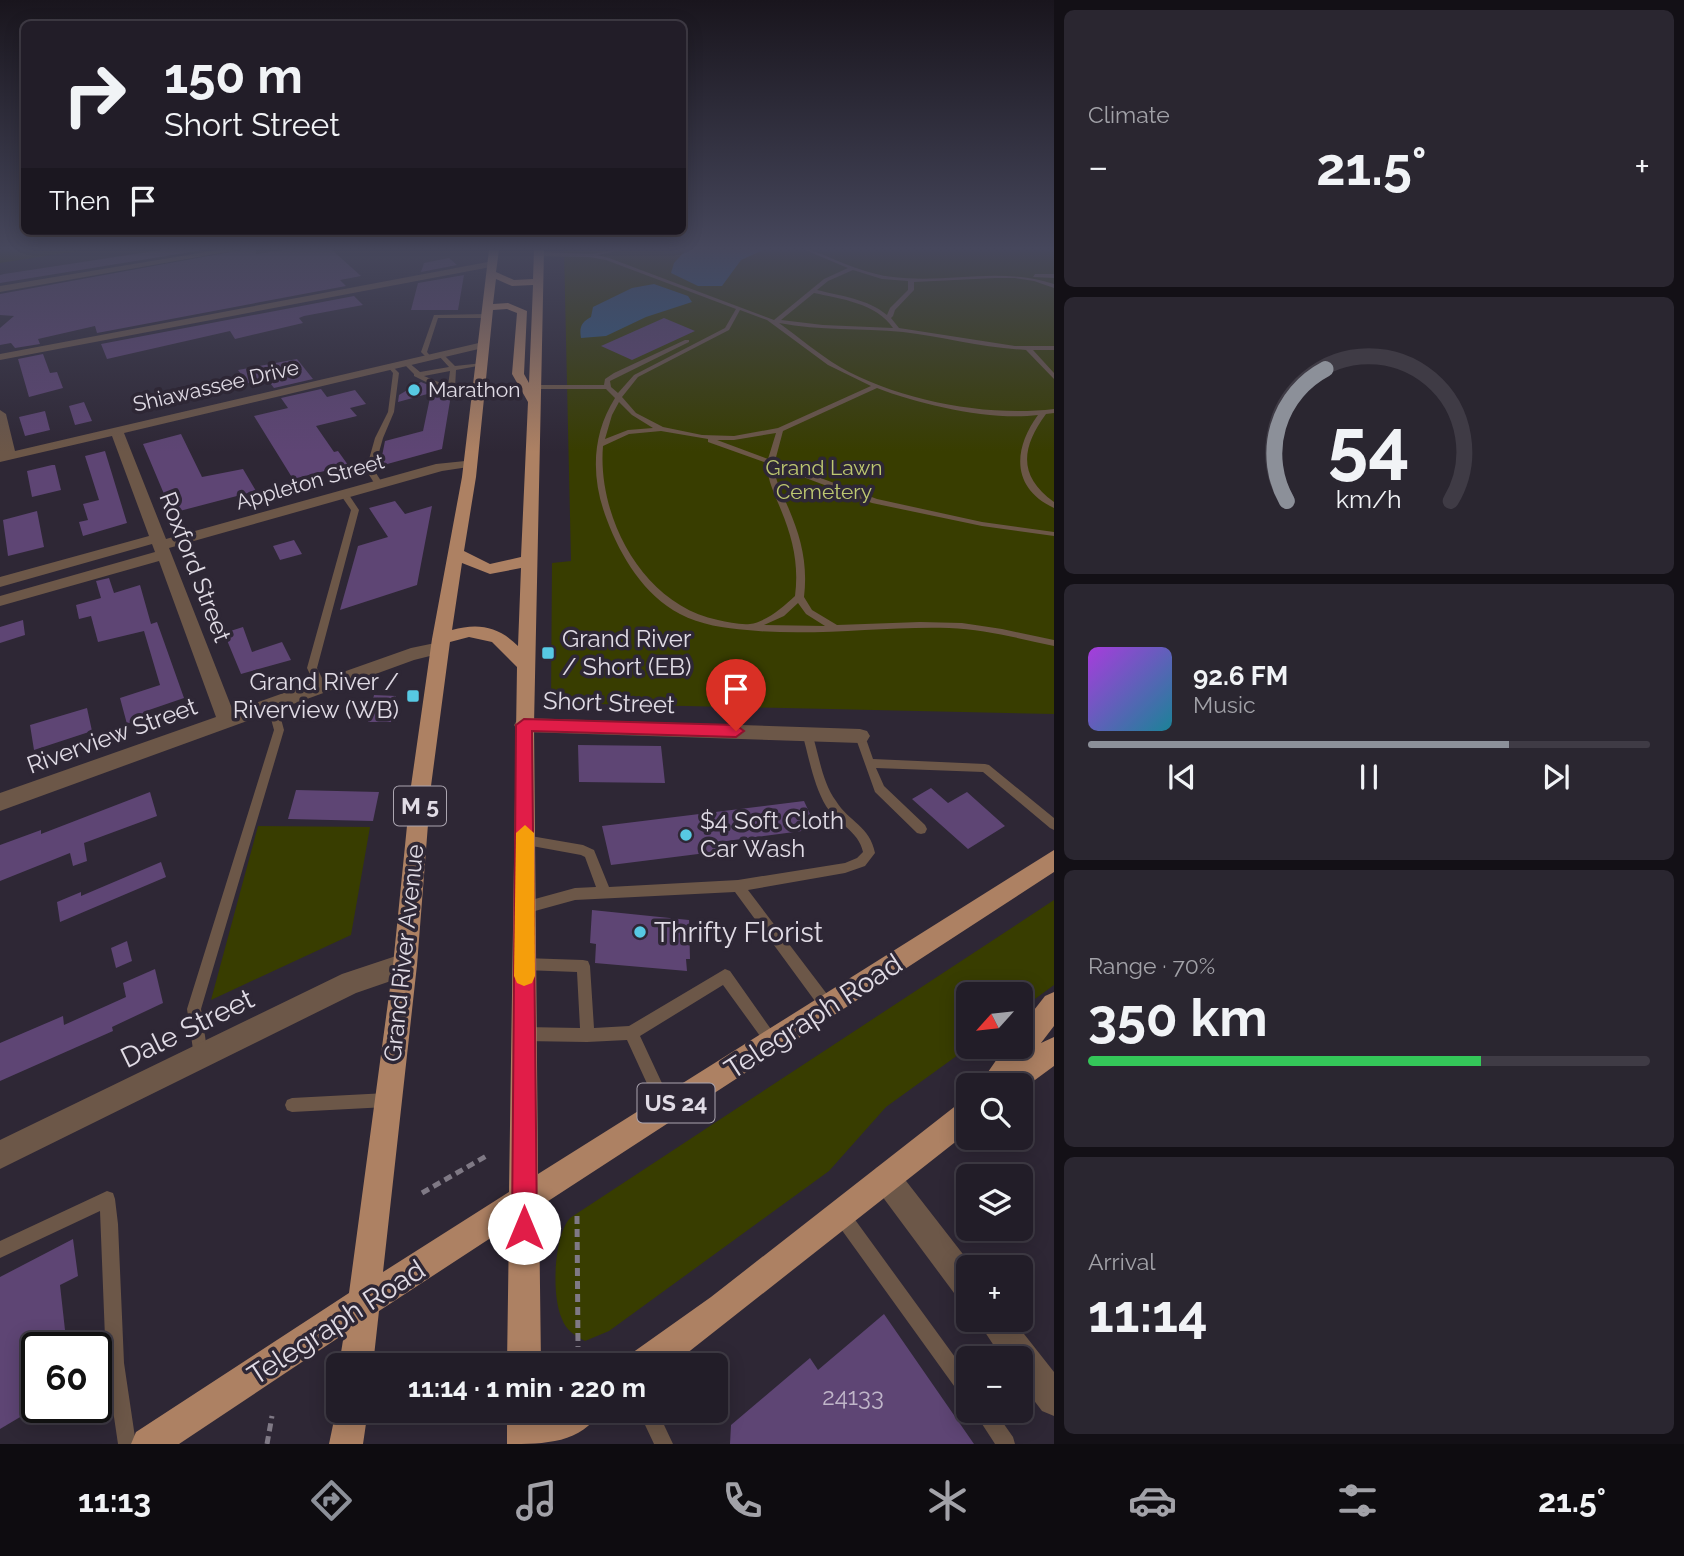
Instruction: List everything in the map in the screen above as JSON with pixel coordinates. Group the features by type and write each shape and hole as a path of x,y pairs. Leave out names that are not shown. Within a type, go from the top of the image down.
{"main road":[{"name":"Grand River Avenue","path":"358,1353 405,965 422,786 470,463 486,317"},
{"path":"522,317 518,374 533,403"},
{"path":"524,1353 524,725 536,317"},
{"path":"457,552 485,569 496,570 527,560"},
{"path":"441,644 482,631 499,636 525,665"},
{"name":"Telegraph Road","path":"148,1444 364,1302 1054,860"},
{"path":"1002,1073 1054,1005"},
{"path":"1022,1073 1054,1050"},
{"path":"660,1353 956,1123"},
{"path":"346,1444 349,1423"},
{"path":"524,1423 524,1444"},
{"path":"538,1444 566,1423"}],"street":[{"path":"0,357 219,317"},
{"name":"Shiawassee Drive","path":"5,457 483,345"},
{"path":"0,414 5,457"},
{"name":"Roxford Street","path":"117,431 227,720"},
{"name":"Appleton Street","path":"0,601 161,546 441,467 470,463"},
{"name":"Appleton Street","path":"0,582 161,546"},
{"name":"Riverview Street","path":"0,802 441,644"},
{"name":"Short Street","path":"524,725 860,736"},
{"name":"Dale Street","path":"0,1155 351,983 405,965"},
{"path":"886,1178 956,1270"},
{"path":"1002,1332 1054,1399"}],"lane":[{"path":"436,317 424,352 453,368"},
{"path":"661,429 634,414 608,387 607,380 729,317"},
{"path":"734,317 727,329 651,366 625,387 605,422 600,443 598,478 609,521 636,567 659,596 702,620 753,627 951,625 1054,643"},
{"path":"761,317 830,330 897,330 1029,350 1054,348"},
{"path":"891,317 897,330"},
{"path":"773,319 815,354 874,387 953,405 1043,413 1054,411"},
{"path":"1029,350 1054,377"},
{"path":"406,363 416,375 451,391 478,392"},
{"path":"416,375 481,364"},
{"path":"379,484 370,470 379,438 391,412 396,373 391,367"},
{"path":"451,391 453,368"},
{"path":"533,387 608,387"},
{"path":"600,443 628,432 661,429 702,437 734,438 780,430 874,387"},
{"path":"1043,413 1022,443 1024,461 1033,488 1054,506"},
{"path":"753,627 781,614 799,597 803,580 801,551 771,476 770,464 780,430"},
{"path":"702,437 875,501 916,512 1054,534"},
{"path":"321,686 312,668 355,510 344,494"},
{"path":"799,597 809,612 835,627"},
{"path":"201,1056 194,1009 279,730 272,704"},
{"path":"524,908 575,894 604,891 738,886 845,868 861,862 869,853 868,842 858,828 836,812 826,796 807,733"},
{"path":"860,736 879,789 921,829"},
{"path":"869,763 985,768 1054,825"},
{"path":"525,840 583,850 590,855 604,891"},
{"path":"738,886 828,1007"},
{"path":"524,964 583,966 587,1035"},
{"path":"524,1034 631,1033 725,976 773,1042"},
{"path":"631,1033 666,1109"},
{"path":"292,1105 388,1100"},
{"path":"0,1250 107,1199 116,1363 127,1444"},
{"path":"841,1214 956,1374"},
{"path":"653,1423 664,1444"},
{"path":"991,1423 1006,1444"}],"path":[{"path":"422,1193 488,1155"},
{"path":"577,1216 578,1348"},
{"path":"267,1444 272,1416"}],"green space":[{"name":"Grand Lawn Cemetery","path":"566,317 1054,317 1054,714 551,703 552,563 571,561"},
{"path":"258,826 370,827 351,935 211,1000"},
{"path":"1054,900 1054,985 1033,1000 1033,982 956,982 956,1056 886,1107 829,1171 609,1331 585,1341 574,1335 564,1323 556,1296 560,1238 570,1218"}],"water":[{"path":"590,317 645,317 606,336 581,338 580,330"}],"building":[{"path":"12,317 180,317 97,333 95,326 38,339 40,344 15,348 11,343 0,345 0,328"},
{"path":"241,317 301,317 303,323 235,339 230,331 107,359 101,344"},
{"path":"664,318 695,331 632,360 601,346"},
{"path":"43,354 50,373 57,372 63,388 29,397 18,359"},
{"path":"297,359 313,379 274,388 267,379 248,383 238,370"},
{"path":"421,382 446,392 446,397 451,395 442,449 380,466 385,441 423,431 431,393 398,402 399,395"},
{"path":"321,389 327,397 355,390 366,404 350,408 357,416 316,426 334,452 338,451 348,465 293,479 254,416 288,408 281,398"},
{"path":"84,402 92,421 75,425 69,406"},
{"path":"45,411 50,430 25,436 19,417"},
{"path":"181,434 202,477 243,469 256,491 172,513 143,444"},
{"path":"105,451 127,523 83,536 79,522 88,520 83,504 99,500 85,456"},
{"path":"55,465 61,490 32,497 27,471"},
{"path":"395,501 405,514 432,506 417,585 340,610 358,546 388,537 369,508"},
{"path":"37,511 44,547 8,556 3,520"},
{"path":"294,540 302,554 280,560 273,546"},
{"path":"109,578 114,593 140,585 151,624 157,622 184,698 149,710 151,715 127,724 120,698 160,685 144,631 98,642 91,616 79,619 76,605 101,598 96,581"},
{"path":"23,620 25,635 0,643 0,627"},
{"path":"243,627 252,652 282,642 291,660 241,674 224,633"},
{"path":"374,695 396,696 391,722 368,722"},
{"path":"87,708 92,731 34,750 30,725"},
{"path":"578,745 661,746 665,783 579,782"},
{"path":"931,788 948,803 967,792 1005,826 968,849 912,799"},
{"path":"296,790 379,792 373,821 288,819"},
{"path":"150,792 157,816 84,843 87,861 73,866 70,853 0,881 0,845 41,830 41,834"},
{"name":"$4 Soft Cloth Car Wash","path":"804,801 817,829 719,842 722,851 611,865 602,826"},
{"path":"161,862 166,877 60,922 57,902 81,892 81,896"},
{"name":"Thrifty Florist","path":"592,910 689,920 690,959 686,959 687,971 595,963 596,944 590,943"},
{"path":"127,941 132,961 116,968 111,948"},
{"path":"155,969 163,1003 112,1027 113,1031 0,1081 0,1043 63,1016 64,1025 126,997 123,983"},
{"path":"73,1239 78,1276 60,1285 65,1332 21,1332 21,1417 0,1429 0,1277"},
{"path":"884,1314 956,1418 956,1423 959,1423 974,1444 730,1444 731,1425 810,1358 818,1370"}],"slow traffic":[{"path":"524,976 525,833"}],"place":[{"name":"Marathon","path":"414,390"},
{"name":"Grand River / Short (EB)","path":"548,653"},
{"name":"Grand River / Riverview (WB)","path":"413,696"},
{"name":"$4 Soft Cloth Car Wash","path":"686,835"},
{"name":"Thrifty Florist","path":"640,932"}],"route":[{"path":"524,1228 524,725 736,731"}]}
